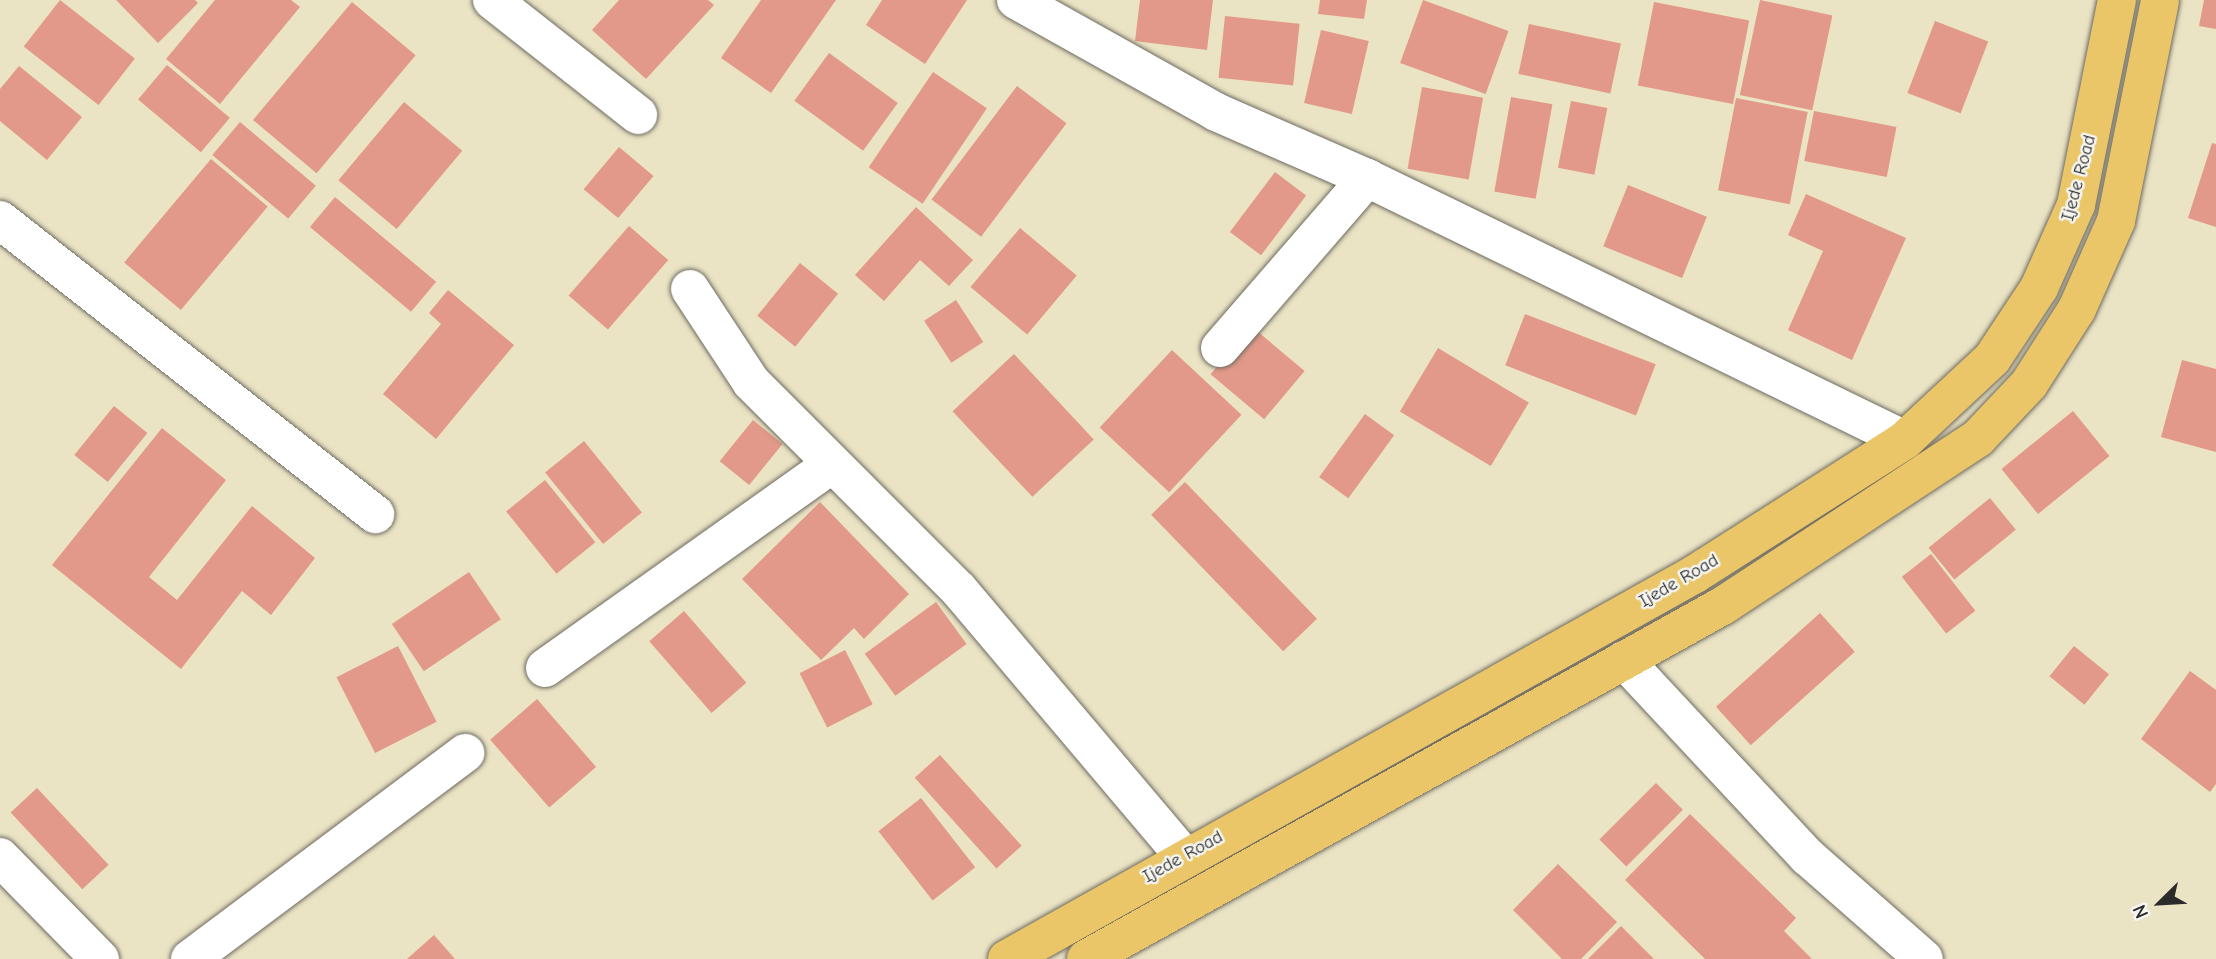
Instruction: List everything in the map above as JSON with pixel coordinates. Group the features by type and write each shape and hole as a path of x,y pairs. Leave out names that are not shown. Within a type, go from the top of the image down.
{"main road":[{"name":"Ijede Road","path":"1007,959 1184,856 1695,574 1905,440 1992,359 2039,288 2076,205 2117,0"},
{"name":"Ijede Road","path":"1109,953 1724,605 1978,438 2029,384 2077,309 2116,221 2160,0"}],"street":[{"path":"492,0 638,115"},
{"path":"1016,0 1216,112 1367,178 1905,440"},
{"path":"1220,348 1367,178"},
{"path":"0,220 375,514"},
{"path":"690,289 751,382 831,465 959,590 1184,856"},
{"path":"545,668 831,465"},
{"path":"1624,660 1808,857 1924,959"},
{"path":"190,959 465,753"},
{"path":"0,857 100,959"}],"building":[{"path":"60,0 135,58 99,105 24,46"},
{"path":"116,0 195,0 198,3 158,43"},
{"path":"215,0 291,0 300,7 220,104 166,59"},
{"path":"619,0 708,0 714,5 646,79 592,30"},
{"path":"761,0 836,0 771,93 721,58"},
{"path":"882,0 967,0 925,64 866,25"},
{"path":"1140,0 1213,0 1207,50 1135,41"},
{"path":"1320,0 1367,0 1364,19 1318,14"},
{"path":"1423,0 1509,31 1486,94 1400,63"},
{"path":"1760,0 1832,15 1812,110 1740,95"},
{"path":"2204,0 2216,0 2216,29 2199,26"},
{"path":"352,2 416,55 317,173 253,120"},
{"path":"1654,2 1749,21 1733,104 1638,85"},
{"path":"1225,16 1300,24 1293,85 1219,78"},
{"path":"1935,21 1988,41 1961,113 1907,93"},
{"path":"1529,24 1621,44 1610,93 1518,74"},
{"path":"1321,30 1369,41 1352,114 1304,103"},
{"path":"829,53 898,103 863,151 794,101"},
{"path":"167,65 230,118 201,152 138,99"},
{"path":"19,66 82,117 47,160 0,121 0,89"},
{"path":"933,72 987,108 923,204 869,167"},
{"path":"1017,86 1067,123 981,237 932,199"},
{"path":"1422,87 1483,98 1469,180 1408,169"},
{"path":"1511,97 1552,104 1536,199 1494,192"},
{"path":"1736,98 1808,112 1790,204 1718,190"},
{"path":"1571,101 1607,108 1594,175 1558,168"},
{"path":"404,102 462,151 397,229 338,180"},
{"path":"1814,111 1896,127 1887,177 1804,161"},
{"path":"240,122 316,186 288,219 212,155"},
{"path":"2212,143 2216,144 2216,227 2188,218"},
{"path":"619,147 653,176 618,218 584,189"},
{"path":"211,159 268,207 181,310 124,262"},
{"path":"1275,172 1306,195 1261,255 1230,232"},
{"path":"1628,185 1707,217 1682,278 1603,246"},
{"path":"1806,194 1906,238 1852,360 1788,330 1823,251 1788,235"},
{"path":"335,197 436,282 411,312 310,227"},
{"path":"916,207 973,260 949,286 920,260 884,301 855,275"},
{"path":"629,226 668,260 608,330 569,295"},
{"path":"1020,228 1077,276 1027,335 971,287"},
{"path":"800,263 838,294 795,347 757,316"},
{"path":"448,290 514,345 436,439 383,394 441,324 429,313"},
{"path":"956,300 983,342 951,363 924,321"},
{"path":"1525,314 1656,364 1636,416 1505,365"},
{"path":"1251,326 1305,371 1264,419 1211,374"},
{"path":"1438,348 1529,403 1491,466 1400,411"},
{"path":"1172,350 1241,415 1169,492 1100,428"},
{"path":"1014,354 1094,440 1032,497 953,411"},
{"path":"2182,360 2216,369 2216,452 2161,437"},
{"path":"114,406 147,433 108,482 74,455"},
{"path":"2073,411 2110,456 2038,514 2002,469"},
{"path":"1365,414 1394,435 1348,498 1319,477"},
{"path":"753,420 783,444 749,485 720,461"},
{"path":"162,428 226,480 149,577 177,600 252,506 315,558 271,615 242,591 181,669 52,565"},
{"path":"584,441 642,512 603,544 545,472"},
{"path":"545,480 595,542 556,574 506,511"},
{"path":"1185,482 1317,619 1283,651 1151,515"},
{"path":"1990,498 2016,530 1954,580 1929,548"},
{"path":"820,502 909,594 864,639 854,628 821,660 742,579"},
{"path":"1931,554 1975,611 1946,634 1902,577"},
{"path":"469,572 501,619 424,671 392,624"},
{"path":"936,602 967,644 895,696 865,654"},
{"path":"684,611 746,683 712,713 649,641"},
{"path":"1820,613 1855,652 1751,745 1716,707"},
{"path":"398,646 437,722 375,753 337,677"},
{"path":"2074,646 2109,674 2084,705 2049,676"},
{"path":"845,650 873,704 827,728 800,673"},
{"path":"2190,671 2216,690 2216,784 2210,792 2141,739"},
{"path":"537,699 596,767 549,808 490,740"},
{"path":"940,755 1022,846 996,868 915,778"},
{"path":"1656,783 1683,810 1626,866 1599,840"},
{"path":"37,788 109,865 82,889 11,813"},
{"path":"921,798 975,867 933,901 878,831"},
{"path":"1690,814 1796,918 1784,931 1812,959 1705,959 1625,880"},
{"path":"1558,864 1617,922 1581,959 1562,959 1513,910"},
{"path":"1621,926 1654,959 1588,959"},
{"path":"434,935 455,959 407,959"}]}
